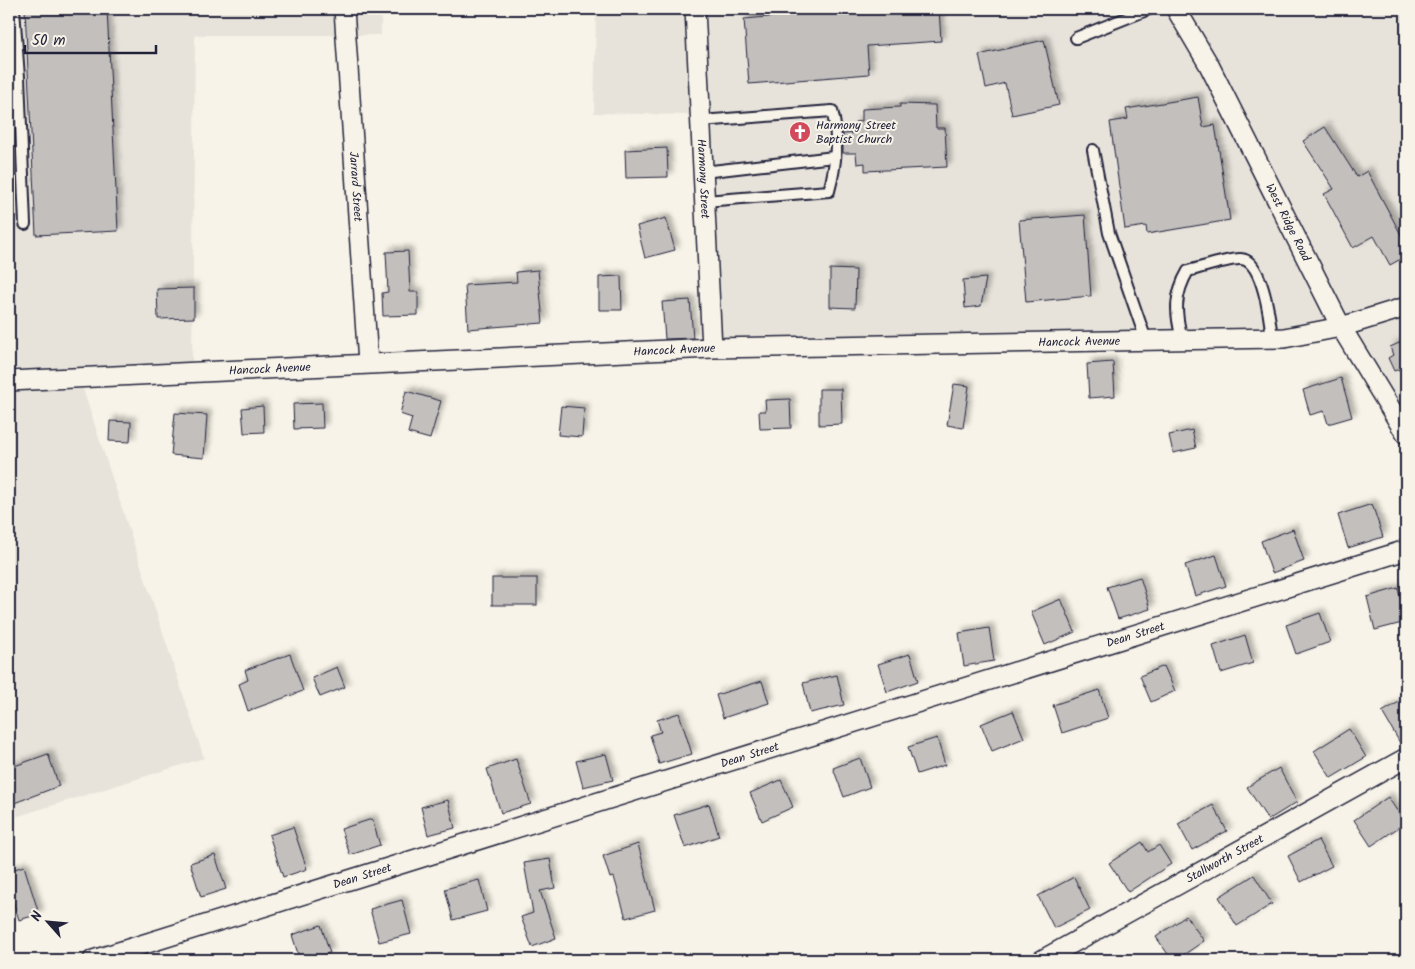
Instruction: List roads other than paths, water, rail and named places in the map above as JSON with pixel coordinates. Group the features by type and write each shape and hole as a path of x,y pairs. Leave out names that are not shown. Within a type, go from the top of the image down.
{"street":[{"name":"Jarrard Street","path":"344,9 368,363"},
{"name":"Harmony Street","path":"695,9 712,348"},
{"name":"West Ridge Road","path":"1176,9 1209,65 1341,326 1404,425"},
{"name":"Hancock Avenue","path":"9,380 712,348 1272,338 1341,326 1406,307"},
{"name":"Dean Street","path":"93,960 1406,550"},
{"name":"Stallworth Street","path":"1042,960 1406,758"}],"lane":[{"path":"14,9 19,77 25,224"},
{"path":"1076,38 1149,9"},
{"path":"700,121 832,110 835,123 834,173 829,191 705,201"},
{"path":"1094,150 1109,233 1146,340"},
{"path":"703,172 834,157"},
{"path":"1182,339 1177,319 1177,291 1188,271 1240,259 1251,262 1257,272 1269,314 1272,338"}],"place":[{"name":"Harmony Street Baptist Church","path":"800,132"}]}
